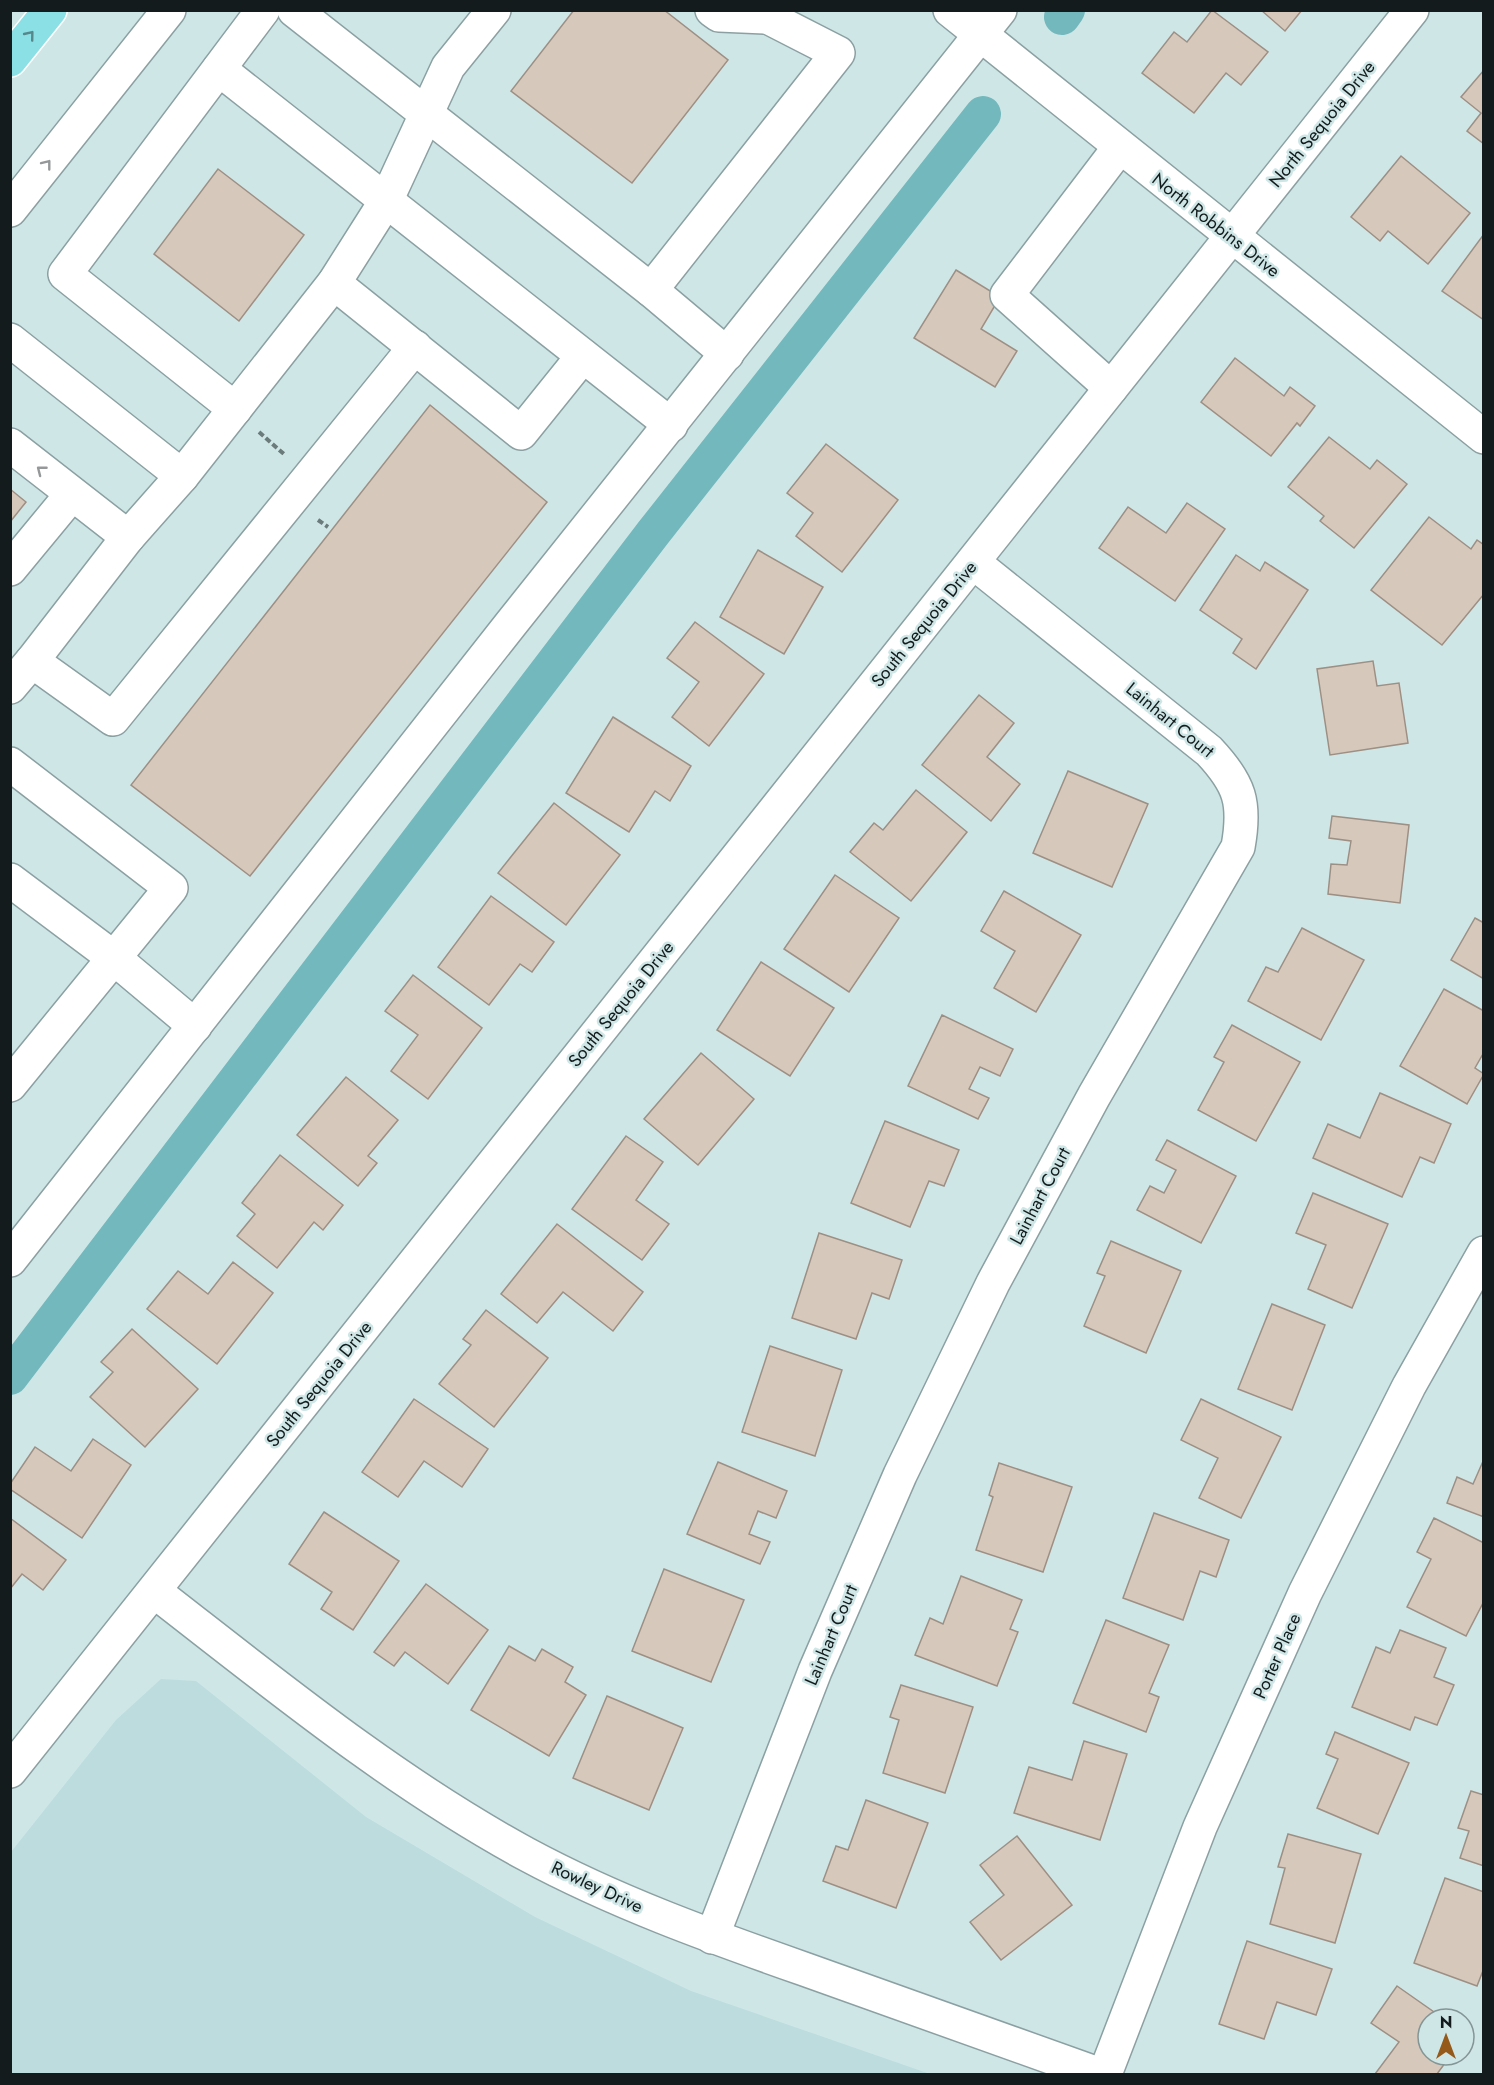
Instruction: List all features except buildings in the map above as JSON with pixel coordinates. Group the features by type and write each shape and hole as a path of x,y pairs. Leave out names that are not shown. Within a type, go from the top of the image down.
{"main road":[{"path":"10,60 50,10"}],"street":[{"path":"10,210 169,10"},
{"path":"235,409 65,274 263,10"},
{"path":"294,10 651,290 728,354"},
{"path":"10,687 128,537 182,476 334,283 386,201 448,68 494,10"},
{"path":"651,290 838,54 761,13 719,15 712,10"},
{"name":"North Robbins Drive","path":"950,10 991,23 1119,148 1484,437"},
{"name":"North Sequoia Drive","path":"1232,237 1412,10"},
{"path":"10,1260 510,625 991,23"},
{"path":"219,69 670,425"},
{"path":"1111,388 1007,295 1119,148"},
{"name":"South Sequoia Drive","path":"10,1771 1232,237"},
{"path":"334,283 521,433 583,356"},
{"path":"10,340 182,476"},
{"path":"32,661 113,719 415,347"},
{"path":"10,445 128,537"},
{"path":"10,569 72,494"},
{"path":"10,542 46,525"},
{"name":"Lainhart Court","path":"712,1936 815,1671 900,1475 993,1283 1082,1116 1238,847 1242,820 1239,794 1227,770 1209,751 973,562"},
{"path":"10,764 171,888 10,1085"},
{"path":"10,879 114,958 195,1026"},
{"name":"Porter Place","path":"1105,2074 1200,1827 1305,1593 1408,1386 1484,1253"},
{"name":"Rowley Drive","path":"154,1591 349,1742 437,1802 528,1855 624,1902 712,1936 1098,2074"}],"path":[{"path":"267,439 274,445"}],"shaded area":[{"path":"161,1679 196,1681 366,1817 535,1917 691,1991 930,2074 11,2074 11,1852 116,1720"}],"waterway":[{"path":"1062,17 1067,10"},
{"path":"10,1377 653,533 983,114"}]}
